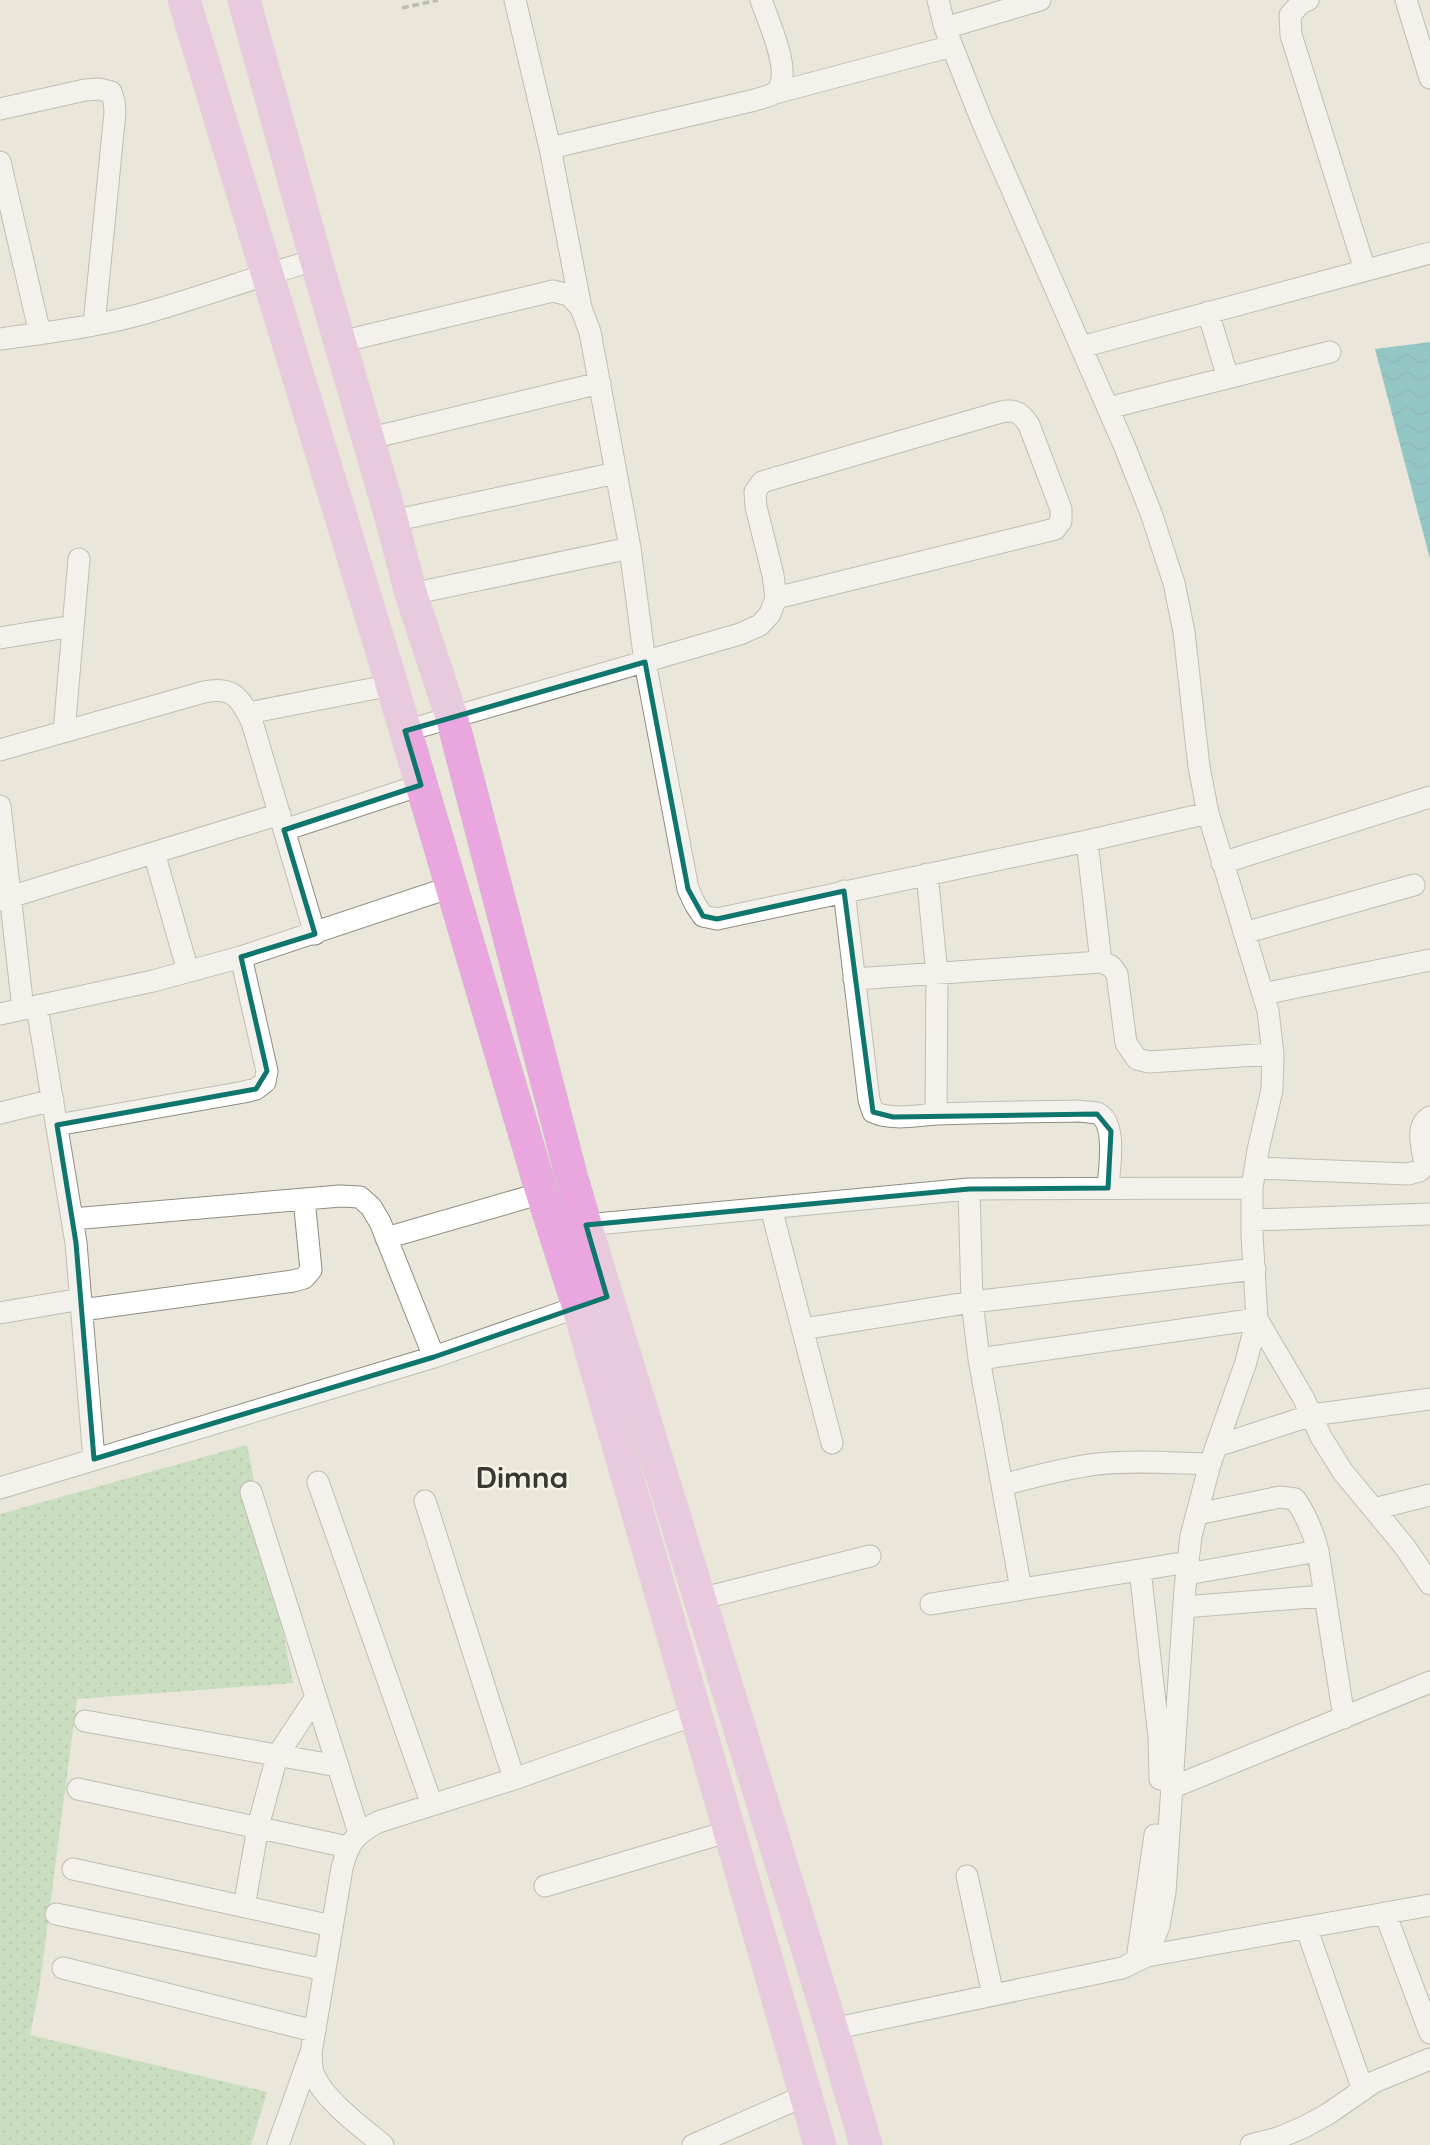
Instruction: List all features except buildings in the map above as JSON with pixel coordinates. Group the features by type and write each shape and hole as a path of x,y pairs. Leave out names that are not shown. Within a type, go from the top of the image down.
{"highway":[{"path":"184,0 392,685 542,1193 592,1301 700,1599 866,2145"},
{"path":"244,0 411,594 452,718 586,1225 592,1301 696,1714 820,2145"}],"street":[{"path":"515,0 550,148 581,308 590,332 600,383 630,548 645,662 688,889 703,916 717,919 1208,813"},
{"path":"761,0 783,65 783,81 775,93"},
{"path":"937,0 981,120 1152,513 1174,583 1184,632 1199,766 1208,813 1268,1010 1273,1054 1272,1090 1254,1178 1252,1220 1257,1319 1246,1362 1213,1455 1197,1514 1184,1607 1164,1892 1159,1926 1142,1959"},
{"path":"550,148 755,100 949,37 1040,0"},
{"path":"1308,0 1301,3 1290,15 1291,35 1365,270"},
{"path":"1406,0 1421,20 1430,78"},
{"path":"0,109 85,90 111,92 115,113 94,325"},
{"path":"0,162 40,334"},
{"path":"1081,347 1430,253"},
{"path":"0,340 94,325 150,312 316,260"},
{"path":"340,342 553,291 569,295 581,308"},
{"path":"1208,312 1228,378"},
{"path":"1108,408 1330,352"},
{"path":"367,439 600,383"},
{"path":"405,731 740,634 760,625 770,614 776,598 773,575 755,507 755,492 762,482 1001,412 1012,410 1022,414 1029,425 1061,509 1061,521 1055,528 776,598"},
{"path":"392,521 616,473"},
{"path":"411,594 630,548"},
{"path":"64,732 79,559"},
{"path":"0,638 73,626"},
{"path":"248,713 392,685"},
{"path":"0,750 217,689 232,692 242,703 252,722 315,933"},
{"path":"4,898 154,853 421,785"},
{"path":"1222,863 1430,797"},
{"path":"0,806 4,898 53,1100 72,1219 94,1459"},
{"path":"1087,841 1101,962"},
{"path":"154,853 188,971"},
{"path":"927,874 937,974 936,1114"},
{"path":"1244,933 1414,885"},
{"path":"0,1014 153,981 241,957 452,887"},
{"path":"844,891 869,1100 873,1112 893,1117 1079,1111 1097,1114 1107,1121 1111,1130 1108,1188"},
{"path":"57,1125 244,1092 256,1089 265,1082 267,1071 241,957"},
{"path":"1263,994 1430,960"},
{"path":"854,979 1101,962 1111,966 1117,974 1126,1043 1137,1059 1149,1062 1273,1054"},
{"path":"0,1114 53,1100"},
{"path":"586,1225 969,1189 1108,1188 1254,1178 1408,1174 1419,1171 1425,1165 1420,1129 1423,1122 1430,1117"},
{"path":"969,1189 972,1302 979,1359 1021,1589"},
{"path":"386,1238 542,1193"},
{"path":"72,1219 340,1196 360,1197 371,1207 386,1238 434,1357"},
{"path":"0,1313 280,1283 304,1278 311,1270 311,1259 304,1199"},
{"path":"771,1208 832,1443"},
{"path":"1252,1220 1430,1214"},
{"path":"803,1329 972,1302 1255,1269"},
{"path":"0,1488 434,1357 592,1301"},
{"path":"979,1359 1257,1319"},
{"path":"1257,1319 1343,1472 1405,1547 1430,1584"},
{"path":"1002,1485 1069,1468 1213,1455 1312,1415 1430,1399"},
{"path":"318,1482 432,1805"},
{"path":"251,1492 338,1766 353,1840"},
{"path":"1374,1508 1430,1495"},
{"path":"1197,1514 1280,1497 1295,1499 1314,1533 1344,1717"},
{"path":"425,1501 514,1779"},
{"path":"930,1604 1140,1570 1188,1568 1318,1551"},
{"path":"700,1599 870,1556"},
{"path":"1140,1570 1159,1737 1160,1781 1142,1959"},
{"path":"1184,1607 1324,1596"},
{"path":"1171,1788 1430,1682"},
{"path":"244,1907 258,1827 277,1756 316,1697"},
{"path":"278,2145 311,2053 342,1868 353,1840 378,1822 514,1779 696,1714"},
{"path":"85,1721 338,1766"},
{"path":"78,1789 258,1827 353,1840"},
{"path":"545,1886 730,1831"},
{"path":"73,1869 332,1926"},
{"path":"967,1876 993,1995"},
{"path":"832,2029 1122,1968 1142,1959 1430,1905"},
{"path":"1385,1913 1430,2033"},
{"path":"56,1914 325,1970"},
{"path":"1306,1927 1363,2090"},
{"path":"63,1968 314,2031"},
{"path":"311,2053 314,2075 324,2091 341,2110 383,2145"},
{"path":"1253,2145 1304,2127 1386,2076 1430,2059"},
{"path":"693,2145 806,2095"}],"path":[{"path":"402,9 438,0"}],"highlighted area":[{"path":"645,662 688,889 703,916 717,919 844,891 873,1112 893,1117 1097,1114 1111,1131 1108,1188 969,1189 586,1225 607,1297 434,1357 94,1459 76,1243 57,1125 256,1089 267,1071 241,957 315,934 284,830 421,785 405,731"}],"green space":[{"path":"247,1445 293,1683 77,1699 39,1990 30,2035 267,2092 251,2145 0,2145 0,1514"}],"water":[{"path":"1430,342 1430,559 1375,349"}],"district":[{"name":"Dimna","path":"522,1478"}]}
